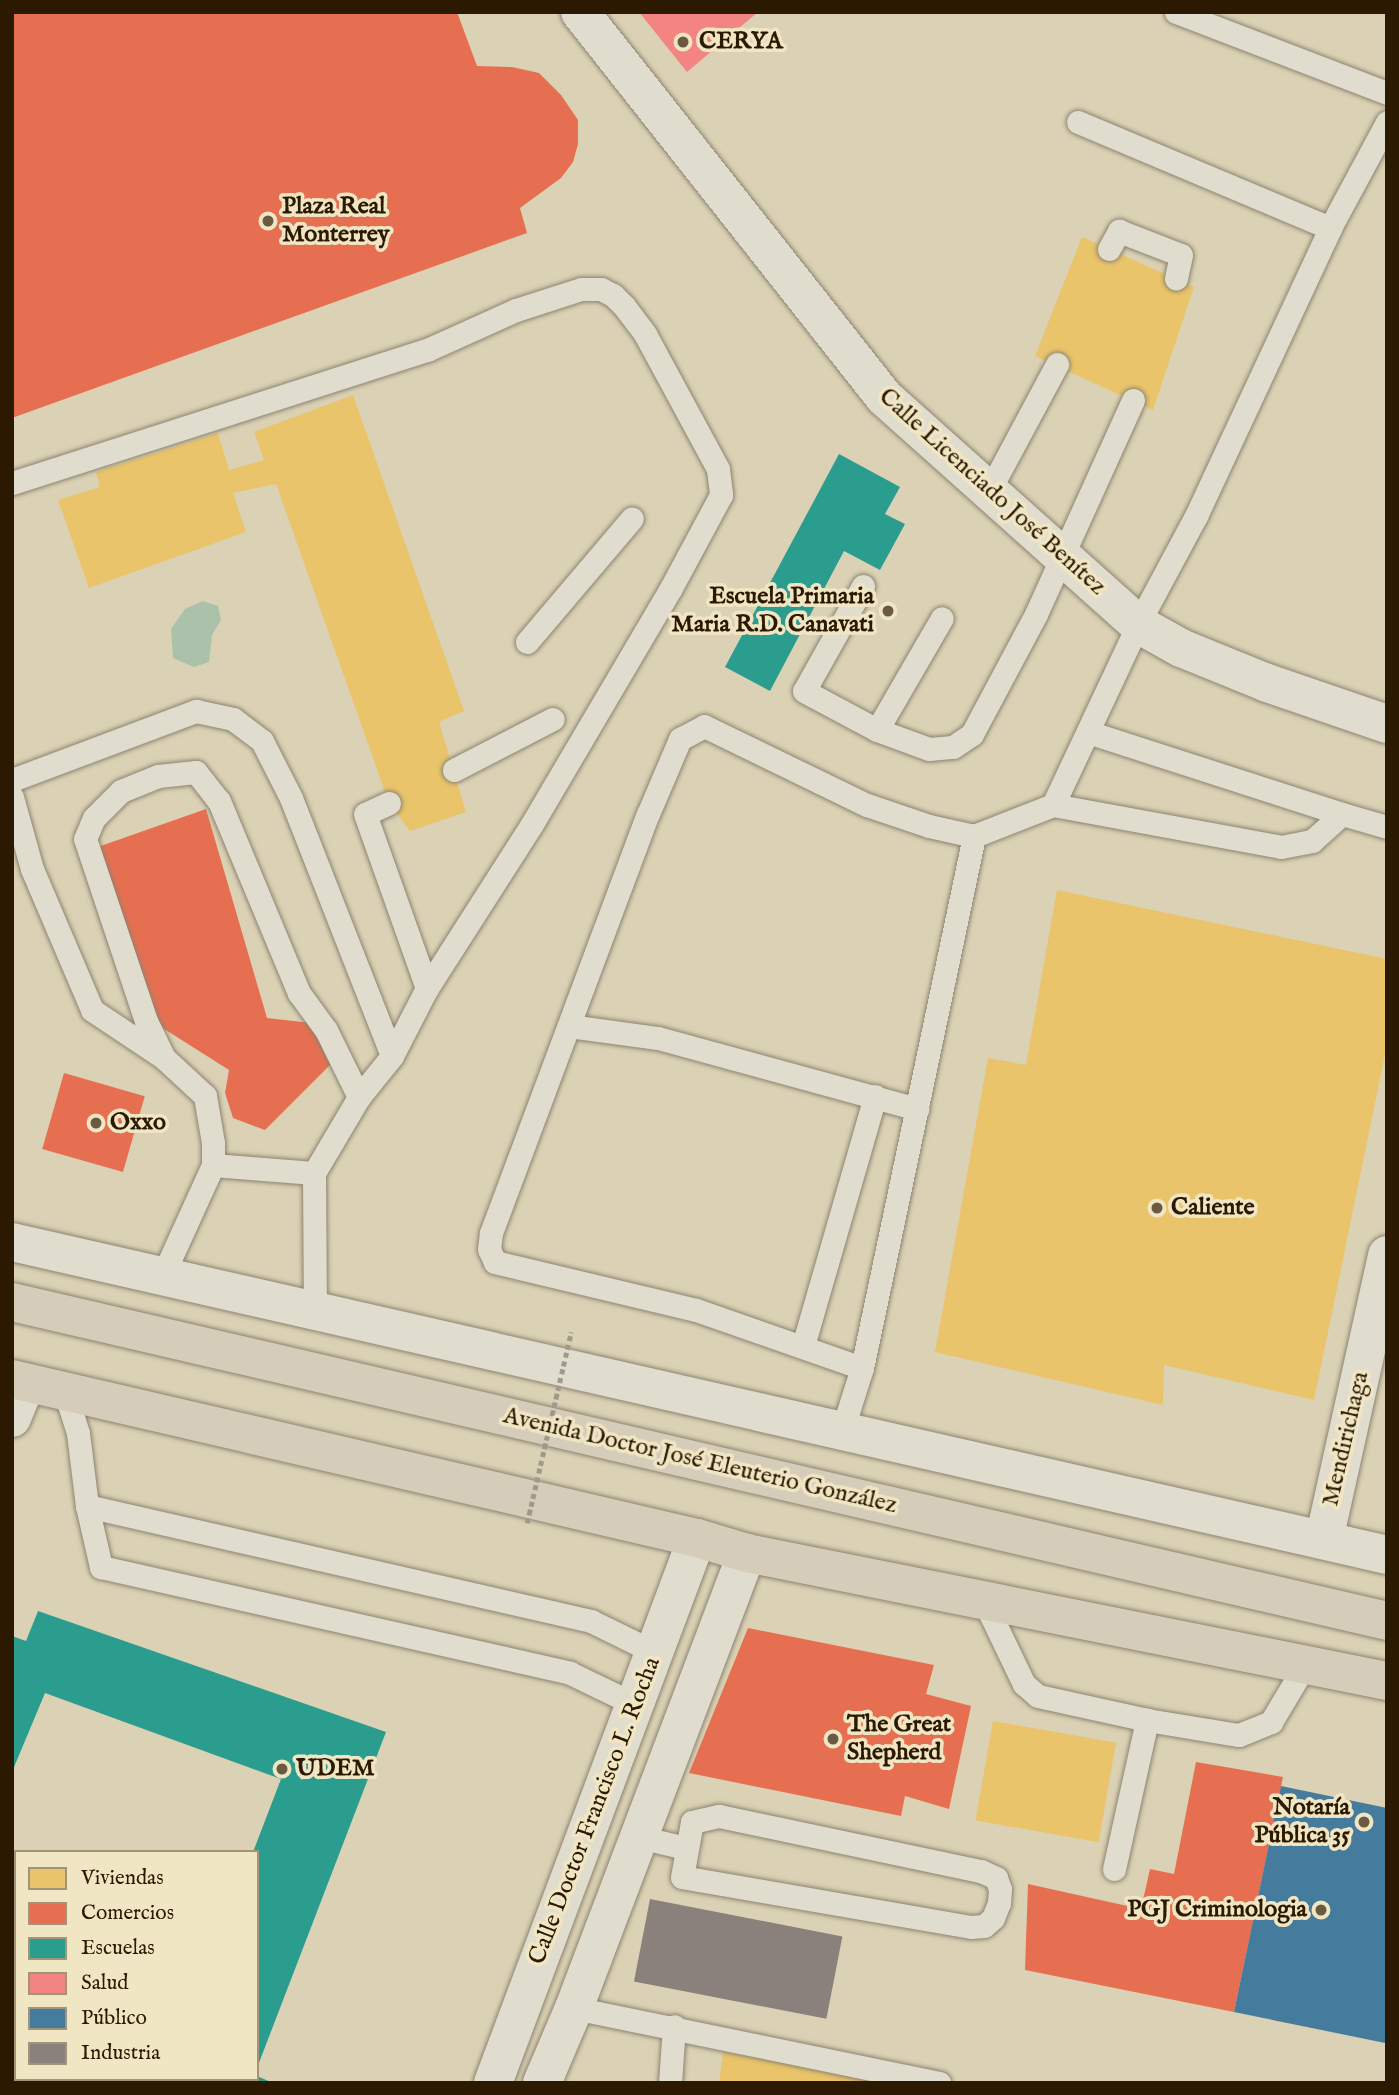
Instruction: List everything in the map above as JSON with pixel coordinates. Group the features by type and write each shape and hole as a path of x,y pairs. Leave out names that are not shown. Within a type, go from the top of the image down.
{"highway":[{"name":"Avenida Doctor José Eleuterio González","path":"12,1303 1387,1621"},
{"path":"17,1393 65,1392 697,1538 747,1553 1387,1681"}],"street":[{"name":"Calle Licenciado José Benítez","path":"580,12 884,397 1138,624 1181,648 1267,683 1387,724"},
{"path":"12,1242 1387,1555"},
{"name":"Mendirichaga","path":"1324,1540 1387,1255"},
{"name":"Calle Doctor Francisco L. Rocha","path":"493,2083 697,1538"},
{"name":"Calle Doctor Francisco L. Rocha","path":"542,2083 574,2008 747,1553"}],"lane":[{"path":"1176,12 1387,93"},
{"path":"1079,122 1330,228"},
{"path":"1053,806 1138,624 1196,516 1330,228 1387,122"},
{"path":"1109,249 1119,231 1181,255 1176,278"},
{"path":"12,482 427,350 516,310 581,289 601,289 613,295 624,306 645,334 718,470 721,495 671,588 532,824 427,988 393,1056 359,1097 314,1173 315,1310"},
{"path":"989,491 1057,364"},
{"path":"863,586 804,691 877,730 929,749 953,747 972,734 1036,614 1133,400"},
{"path":"527,642 632,518"},
{"path":"877,730 942,618"},
{"path":"12,780 196,711 233,719 262,741 291,798 393,1056"},
{"path":"454,770 553,719"},
{"path":"862,1368 696,1310 602,1285 495,1262 489,1249 491,1233 648,814 680,739 704,726 867,805 929,826 974,836 1053,806 1281,847 1312,841 1342,814"},
{"path":"1088,732 1387,827"},
{"path":"164,1058 146,1021 85,839 94,818 121,791 158,776 197,772 219,801 299,993 326,1030 359,1097"},
{"path":"12,797 32,869 92,1010 164,1058 205,1096 213,1143 213,1165 162,1277"},
{"path":"388,803 365,814 427,988"},
{"path":"842,1431 862,1368 974,836"},
{"path":"569,1026 658,1038 917,1109"},
{"path":"803,1346 875,1096"},
{"path":"213,1165 314,1173"},
{"path":"65,1392 79,1433 87,1506 101,1567 570,1673 634,1704"},
{"path":"87,1506 591,1621 654,1652"},
{"path":"984,1601 1024,1684 1038,1696 1147,1720 1238,1735 1270,1722 1305,1665"},
{"path":"1114,1869 1147,1720"},
{"path":"719,1816 981,1871 996,1878 1000,1889 999,1903 993,1918 984,1926 971,1927 696,1880 682,1877 687,1848 692,1822 719,1816"},
{"path":"639,1837 687,1848"},
{"path":"574,2008 674,2026 939,2083"},
{"path":"670,2083 674,2026"}],"path":[{"path":"527,1522 571,1332"}],"shaded area":[{"path":"203,601 218,606 221,620 212,635 209,662 194,667 173,658 171,629 185,609"}],"building: Viviendas":[{"path":"1082,237 1194,287 1153,410 1035,356"},
{"path":"353,395 464,711 439,722 466,812 410,831 389,803 276,484 233,493 246,532 89,588 58,500 100,487 96,472 218,433 229,470 264,460 254,432"},
{"name":"Caliente","path":"1057,890 1387,959 1387,1045 1314,1400 1164,1365 1163,1405 935,1352 988,1058 1026,1065"},
{"path":"993,1721 1116,1743 1099,1842 975,1820"},
{"path":"723,2052 892,2081 892,2083 719,2083"}],"building: Comercios":[{"name":"Plaza Real Monterrey","path":"12,12 457,12 477,66 512,67 539,73 561,95 578,120 578,144 573,162 561,178 520,208 527,233 12,418"},
{"path":"206,809 267,1018 320,1024 336,1059 265,1130 233,1118 225,1093 229,1070 158,1025 95,848"},
{"name":"Oxxo","path":"64,1073 145,1096 123,1172 42,1149"},
{"name":"The Great Shepherd","path":"748,1628 934,1665 926,1694 971,1706 949,1809 905,1796 901,1816 689,1773"},
{"path":"1196,1762 1283,1777 1234,2012 1025,1970 1028,1884 1141,1909 1150,1869 1174,1874"}],"building: Escuelas":[{"path":"839,454 900,487 885,514 905,524 880,570 844,551 770,691 725,667"},
{"path":"38,1611 386,1732 259,2063 259,1850 254,1850 281,1779 45,1693 12,1772 12,1636 26,1641"},
{"path":"259,2077 273,2083 162,2083 259,2081"}],"building: Salud":[{"name":"CERYA","path":"639,12 758,12 687,72"}],"building: Público":[{"name":"PGJ Criminologia","path":"1281,1786 1387,1808 1385,2043 1234,2012"}],"building: Industria":[{"path":"650,1899 842,1936 826,2019 634,1981"}],"place":[{"name":"CERYA","path":"683,42"},
{"name":"Plaza Real Monterrey","path":"268,221"},
{"name":"Escuela Primaria Maria R.D. Canavati","path":"888,611"},
{"name":"Oxxo","path":"96,1123"},
{"name":"Caliente","path":"1157,1208"},
{"name":"The Great Shepherd","path":"833,1739"},
{"name":"UDEM","path":"282,1769"},
{"name":"Notaría Pública 35","path":"1364,1822"},
{"name":"PGJ Criminologia","path":"1321,1910"}]}
